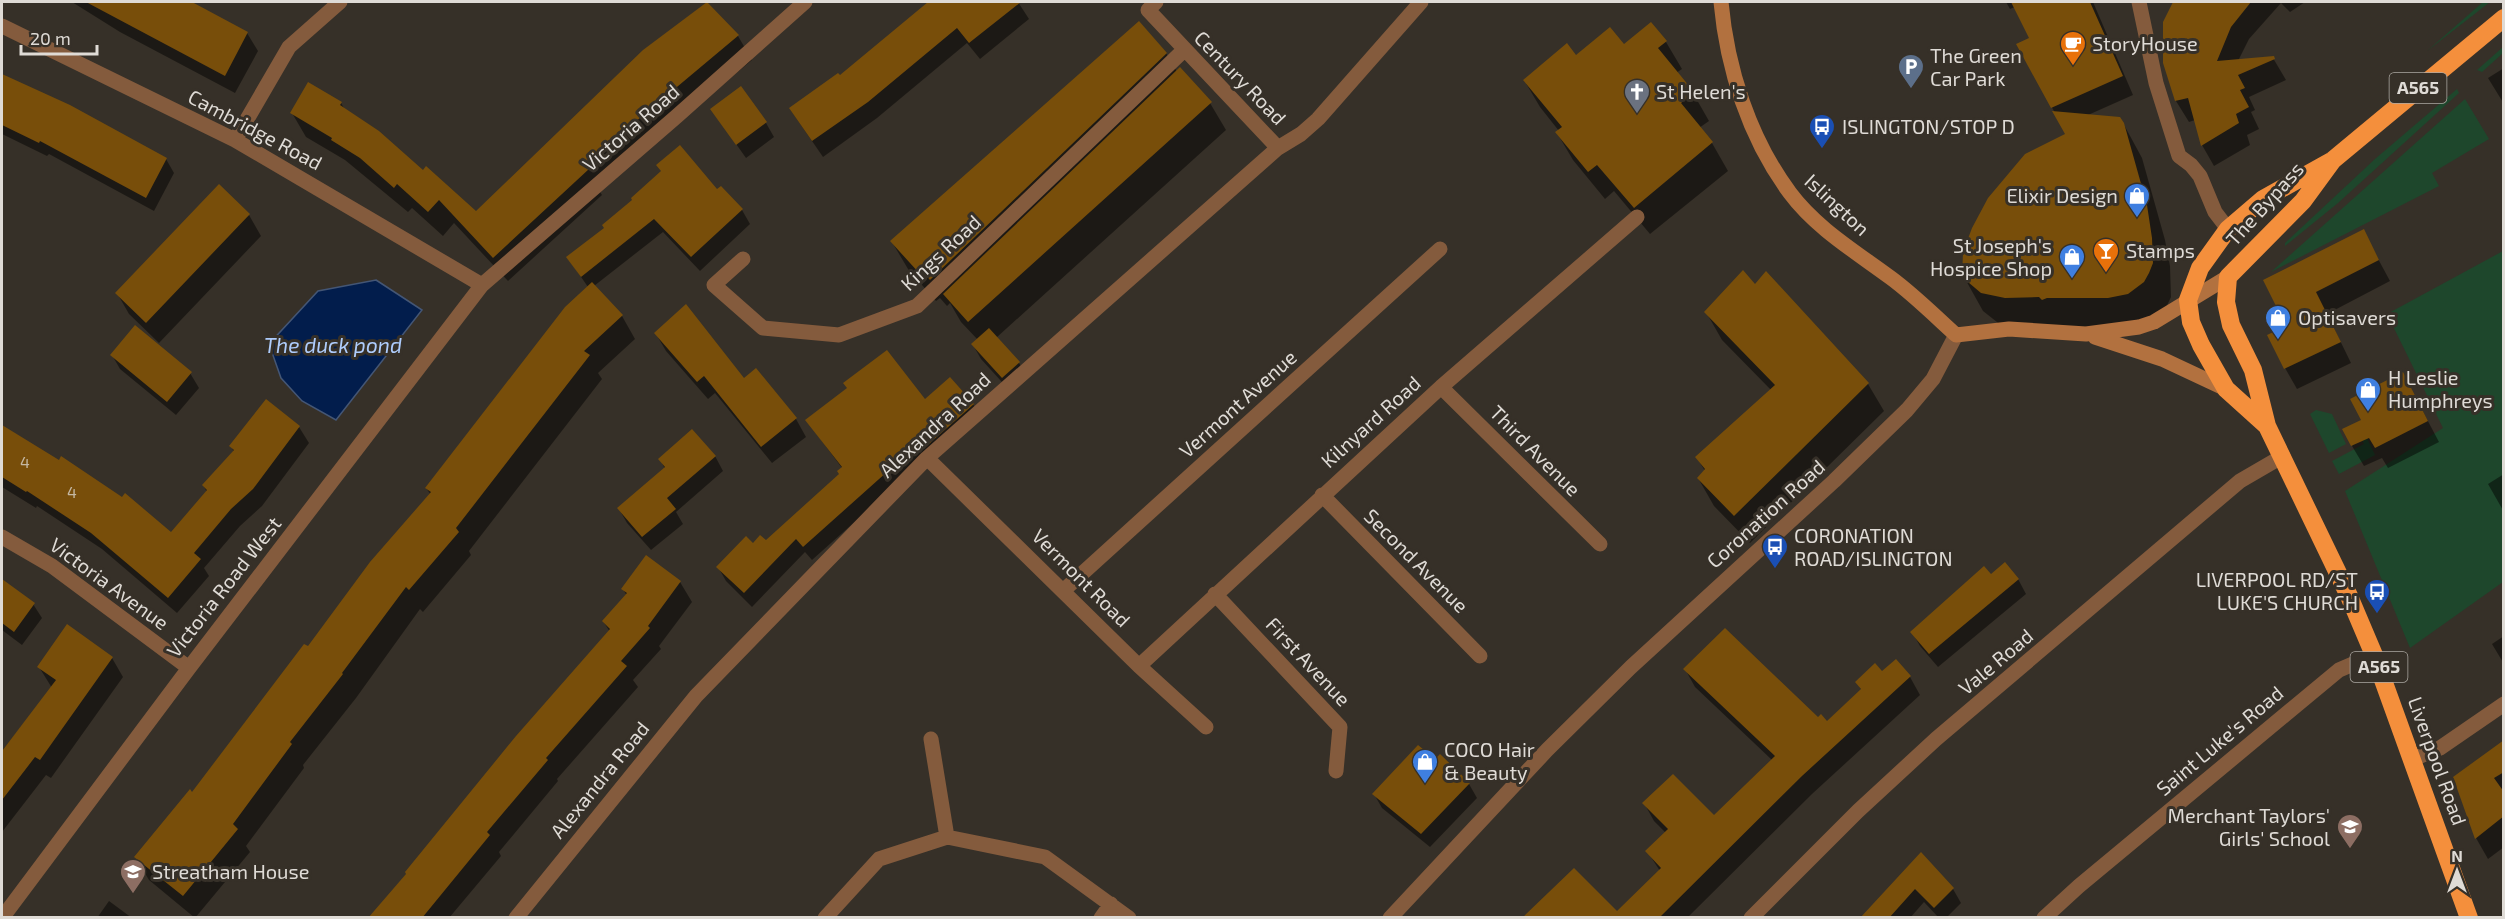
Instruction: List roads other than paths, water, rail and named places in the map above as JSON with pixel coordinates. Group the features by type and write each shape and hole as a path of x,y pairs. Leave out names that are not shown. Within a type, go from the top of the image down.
{"highway":[{"name":"The Bypass","path":"2188,300 2200,268 2228,229 2263,199 2333,160 2504,18"},
{"name":"The Bypass","path":"2228,277 2302,201 2333,160"},
{"name":"Liverpool Road","path":"2228,277 2226,302 2231,325 2253,370 2267,426 2349,596 2374,655 2469,918"},
{"name":"Liverpool Road","path":"2188,300 2194,329 2226,389 2267,426"}],"main road":[{"name":"Islington","path":"1721,2 1728,53 1749,119 1764,151 1791,194 1837,239 1892,279 1956,335"},
{"path":"1956,335 2008,329 2086,334 2139,327 2154,321 2228,277"},
{"path":"2086,334 2162,359 2226,389"}],"street":[{"path":"235,140 289,47 340,2"},
{"name":"Victoria Road","path":"482,285 805,2"},
{"name":"Alexandra Road","path":"516,918 696,696 927,458 1278,148 1301,134 1318,119 1421,2"},
{"path":"2139,2 2156,83 2179,156 2200,176 2215,212 2228,229"},
{"name":"Century Road","path":"1152,6 1184,50 1278,148"},
{"name":"Cambridge Road","path":"2,26 235,140 482,285"},
{"name":"Kings Road","path":"743,259 714,285 763,328 839,335 917,306 1184,50"},
{"name":"Kilnyard Road","path":"1139,666 1441,387 1637,217"},
{"name":"Vermont Avenue","path":"1064,590 1440,249"},
{"name":"Victoria Road West","path":"2,918 189,668 482,285"},
{"name":"Coronation Road","path":"1399,914 1547,750 1630,667 1834,481 1907,410 1933,379 1956,335"},
{"name":"Third Avenue","path":"1441,387 1600,544"},
{"name":"Vale Road","path":"1751,918 1858,811 1936,739 2240,482 2283,456"},
{"name":"Vermont Road","path":"927,458 1139,666 1206,727"},
{"name":"Second Avenue","path":"1322,495 1480,656"},
{"name":"Victoria Avenue","path":"2,537 52,566 189,668"},
{"name":"First Avenue","path":"1215,594 1340,727 1336,771"},
{"name":"Saint Luke's Road","path":"2044,918 2079,886 2331,676 2350,664 2374,655"},
{"path":"2413,759 2440,748 2504,704"},
{"path":"932,739 947,837"},
{"path":"825,918 879,859 947,837 1045,856 1130,918"},
{"path":"1101,918 1111,904"}],"water":[{"name":"The duck pond","path":"376,280 422,310 336,420 302,401 281,378 269,344 318,291"}],"place":[{"name":"StoryHouse","path":"2073,67"},
{"name":"The Green Car Park","path":"1911,90"},
{"name":"St Helen's","path":"1637,115"},
{"name":"ISLINGTON/STOP D","path":"1822,150"},
{"name":"Elixir Design","path":"2137,219"},
{"name":"Stamps","path":"2106,274"},
{"name":"St Joseph's Hospice Shop","path":"2072,280"},
{"name":"Optisavers","path":"2278,341"},
{"name":"H Leslie Humphreys","path":"2368,413"},
{"name":"CORONATION ROAD/ISLINGTON","path":"1775,570"},
{"name":"LIVERPOOL RD/ST LUKE'S CHURCH","path":"2377,615"},
{"name":"COCO Hair & Beauty","path":"1425,785"},
{"name":"Merchant Taylors' Girls' School","path":"2350,850"},
{"name":"Streatham House","path":"133,895"}]}
